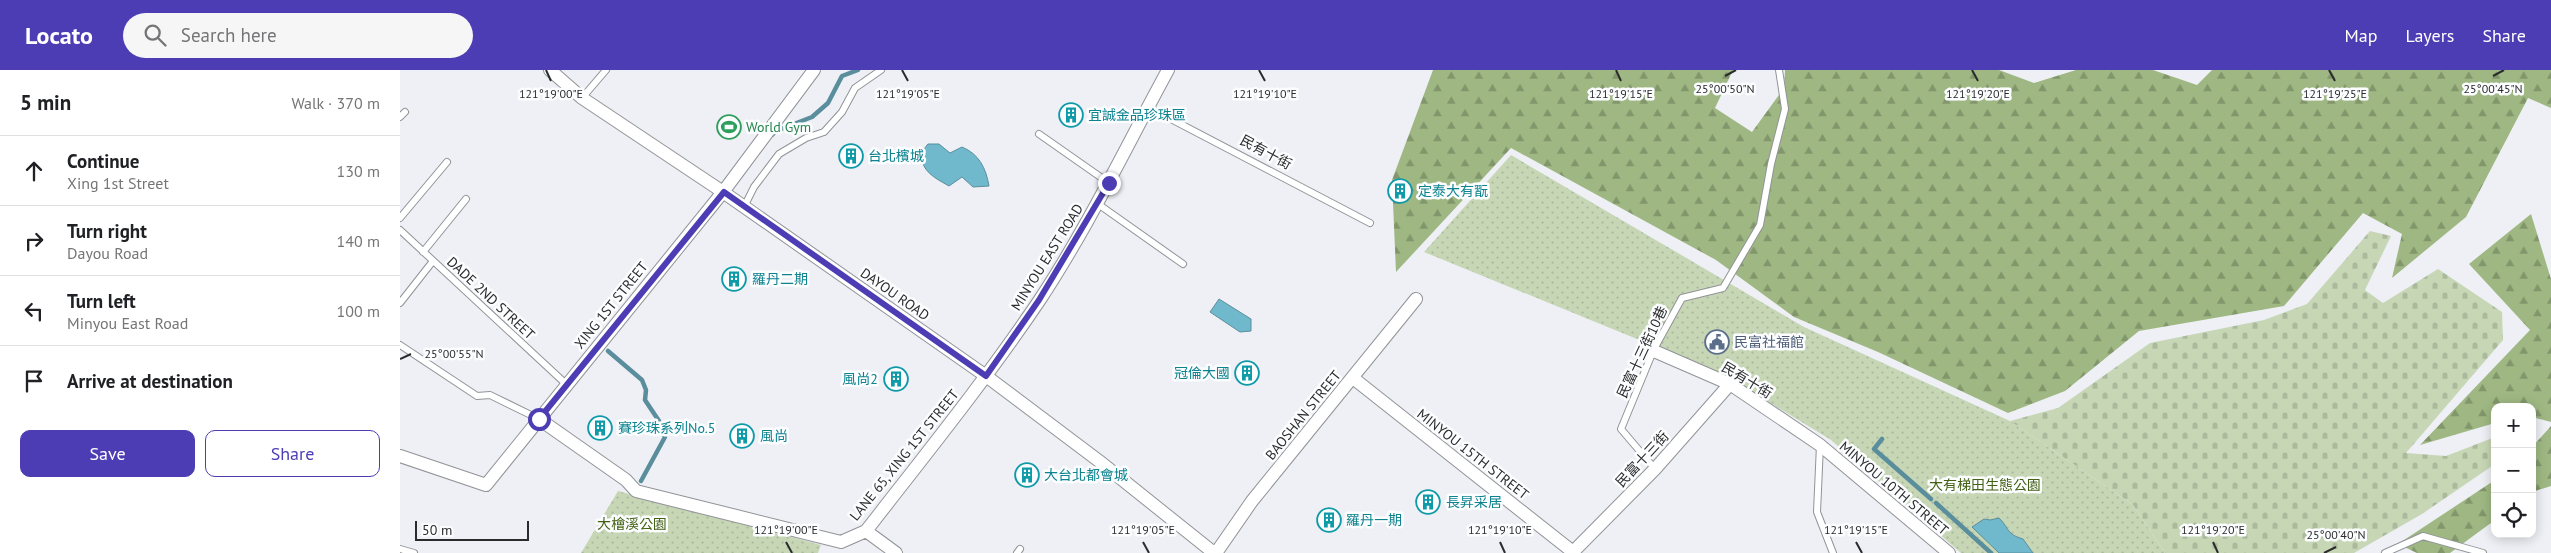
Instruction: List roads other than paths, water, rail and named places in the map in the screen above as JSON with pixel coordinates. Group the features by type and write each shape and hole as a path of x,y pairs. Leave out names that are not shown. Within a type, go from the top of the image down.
{"street":[{"name":"DAYOU ROAD","path":"550,70 582,98 724,192 986,376 1100,462 1215,553"},
{"name":"XING 1ST STREET","path":"400,456 486,485 566,384 724,192 814,70"},
{"name":"MINYOU EAST ROAD","path":"986,376 1039,300 1098,204 1168,70"},
{"name":"BAOSHAN STREET","path":"1215,553 1252,501 1416,299"},
{"name":"民有十街","path":"1654,351 1730,384 1820,445"},
{"name":"LANE 65, XING 1ST STREET","path":"539,419 626,480 636,490 841,542 866,531 986,376"},
{"name":"MINYOU 15TH STREET","path":"1353,378 1573,553"},
{"name":"民富十三街","path":"1573,553 1654,469 1730,384"},
{"name":"MINYOU 10TH STREET","path":"1820,445 1949,553"},
{"path":"866,531 896,553"}],"lane":[{"path":"582,98 606,70"},
{"path":"744,207 754,188 779,154 806,138 824,132 842,112 855,88 881,70"},
{"name":"民富十三街10巷","path":"1654,469 1621,429 1654,351 1682,298 1690,294 1724,288 1760,225 1771,164 1785,108 1779,70"},
{"name":"民有十街","path":"1148,107 1370,223"},
{"path":"1040,134 1109,183"},
{"path":"400,218 447,162"},
{"path":"423,252 466,199"},
{"path":"1098,204 1183,264"},
{"name":"DADE 2ND STREET","path":"400,230 566,384"},
{"path":"400,303 433,261"},
{"path":"400,345 476,396 490,395 539,419"},
{"path":"1820,445 1817,512 1833,553"},
{"path":"2385,553 2423,536 2483,553"},
{"path":"400,549 414,553"}],"water":[{"path":"928,144 939,144 950,153 962,147 968,150 981,162 989,186 973,187 962,177 949,186 934,177 926,170 921,160 920,154"},
{"path":"1219,299 1251,319 1251,331 1240,332 1210,312"},
{"path":"1999,518 2011,533 2023,539 2033,553 1999,553 1972,527 1984,519"}],"waterway":[{"path":"772,135 776,131 812,117 828,103 842,76 858,70"},
{"path":"608,351 642,380 646,390 645,400 659,421 665,437 641,481"},
{"path":"1882,439 1874,449 1931,499"},
{"path":"1936,503 1991,553"}],"place":[{"name":"宜誠金品珍珠區","path":"1071,115"},
{"name":"World Gym","path":"729,127"},
{"name":"台北檳城","path":"851,156"},
{"name":"定泰大有翫","path":"1400,191"},
{"name":"羅丹二期","path":"734,279"},
{"name":"民富社福館","path":"1717,342"},
{"name":"冠倫大國","path":"1247,373"},
{"name":"風尚2","path":"896,379"},
{"name":"賽珍珠系列No.5","path":"600,428"},
{"name":"風尚","path":"742,436"},
{"name":"大台北都會城","path":"1027,475"},
{"name":"長昇采居","path":"1428,502"},
{"name":"羅丹一期","path":"1329,520"}],"park label":[{"name":"大有梯田生態公園","path":"1985,485"},
{"name":"大檜溪公園","path":"632,524"}]}
